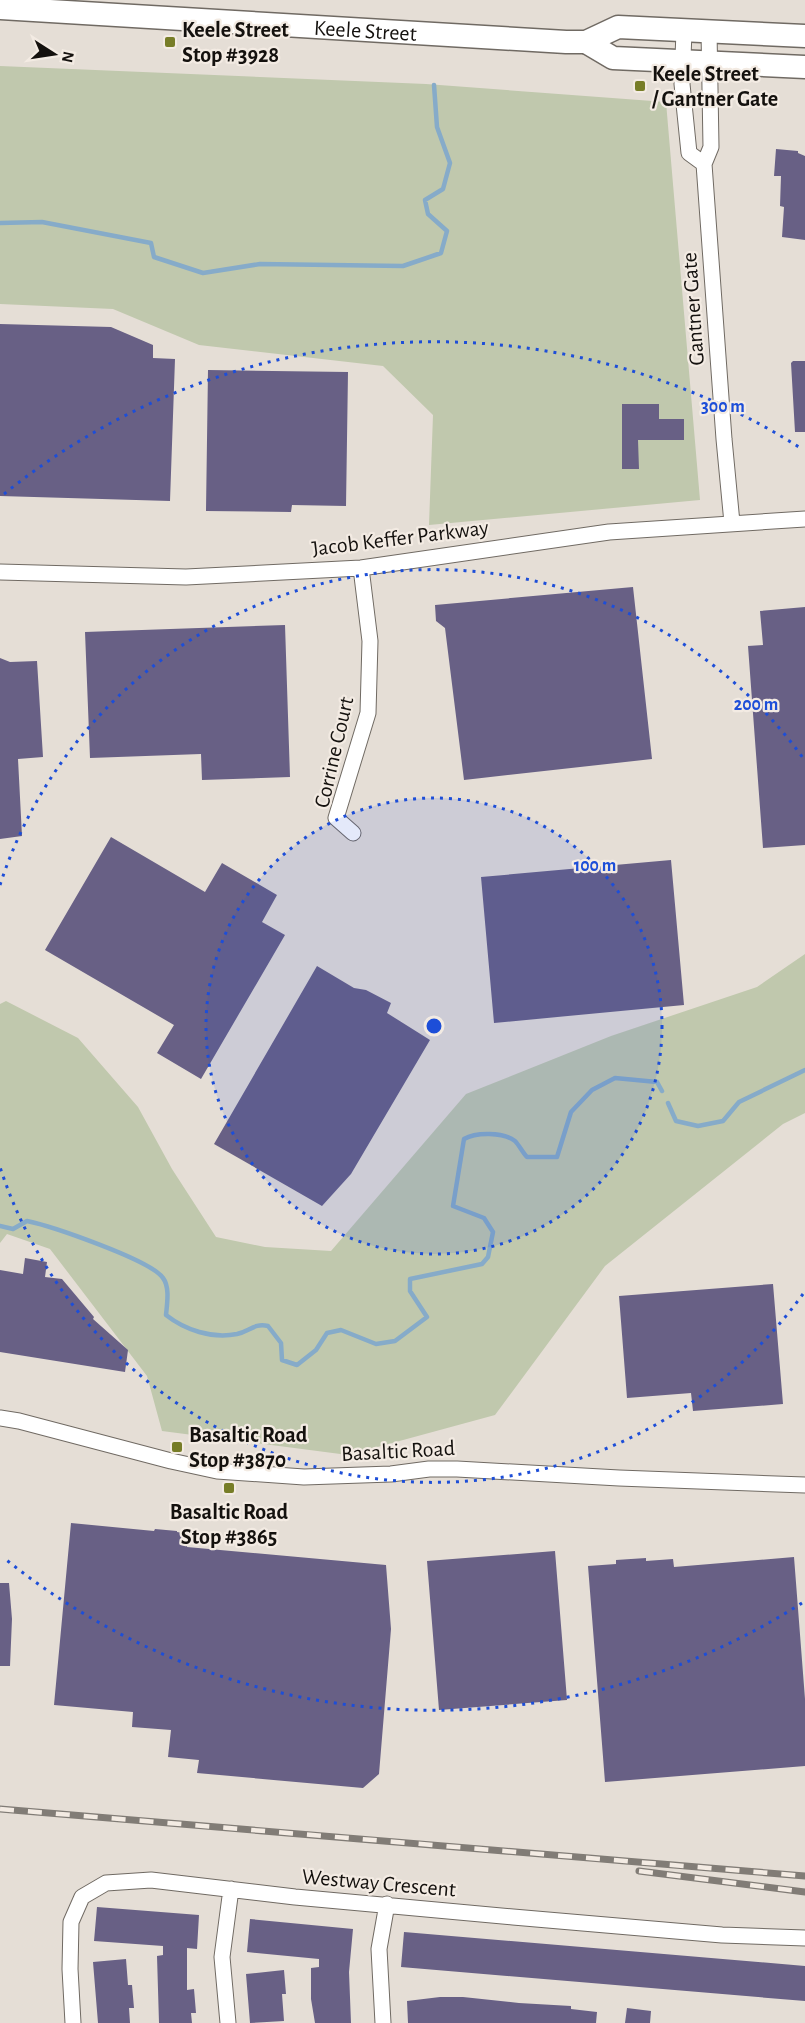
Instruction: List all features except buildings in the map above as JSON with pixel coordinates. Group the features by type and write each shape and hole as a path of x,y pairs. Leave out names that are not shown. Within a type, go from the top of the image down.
{"main road":[{"name":"Keele Street","path":"0,8 586,42 613,58 805,67"},
{"name":"Keele Street","path":"586,42 618,27 805,36"}],"street":[{"path":"684,31 682,84 689,153 704,164"},
{"name":"Gantner Gate","path":"709,31 711,147 704,164 732,523"},
{"name":"Jacob Keffer Parkway","path":"0,572 186,577 361,568 609,532 805,519"},
{"name":"Corrine Court","path":"352,833 336,818 368,713 370,641 361,568"},
{"name":"Basaltic Road","path":"0,1418 42,1426 217,1471 304,1477 457,1469 805,1485"},
{"name":"Westway Crescent","path":"73,2023 70,1969 71,1922 82,1896 106,1883 151,1880 295,1897 722,1935 805,1938"},
{"path":"228,2023 222,1957 231,1889"},
{"path":"383,2023 379,1949 387,1904"}],"green space":[{"path":"0,66 426,84 666,102 700,500 429,525 433,415 383,366 199,345 113,309 0,304"},
{"path":"805,954 805,1113 783,1124 605,1266 495,1415 348,1455 162,1431 147,1376 50,1249 7,1234 0,1243 0,1004 6,1001 78,1038 138,1107 172,1169 216,1237 265,1247 331,1251 466,1094 611,1036 757,987"}],"waterway":[{"path":"0,223 42,222 151,243 154,257 203,273 260,264 403,266 441,253 447,231 428,214 425,200 443,189 450,163 437,127 434,85"},
{"path":"668,1103 676,1121 698,1126 723,1121 739,1102 805,1070"},
{"path":"0,1226 13,1229 27,1221 77,1236 121,1253 140,1262 163,1278 168,1296 166,1315 173,1320 190,1329 218,1335 237,1334 255,1326 268,1326 281,1343 282,1360 297,1365 316,1350 327,1333 341,1330 376,1344 395,1341 427,1317 410,1291 410,1279 482,1264 488,1257 493,1232 484,1218 453,1206 464,1139 475,1135 504,1136 515,1141 527,1157 557,1157 571,1112 592,1090 615,1078 657,1082 662,1091"}],"railway":[{"path":"0,1809 805,1876"},
{"path":"639,1871 805,1892"}],"place":[{"name":"Keele Street Stop #3928","path":"170,42"},
{"name":"Keele Street / Gantner Gate","path":"640,86"},
{"name":"Basaltic Road Stop #3870","path":"177,1447"},
{"name":"Basaltic Road Stop #3865","path":"229,1488"}]}
